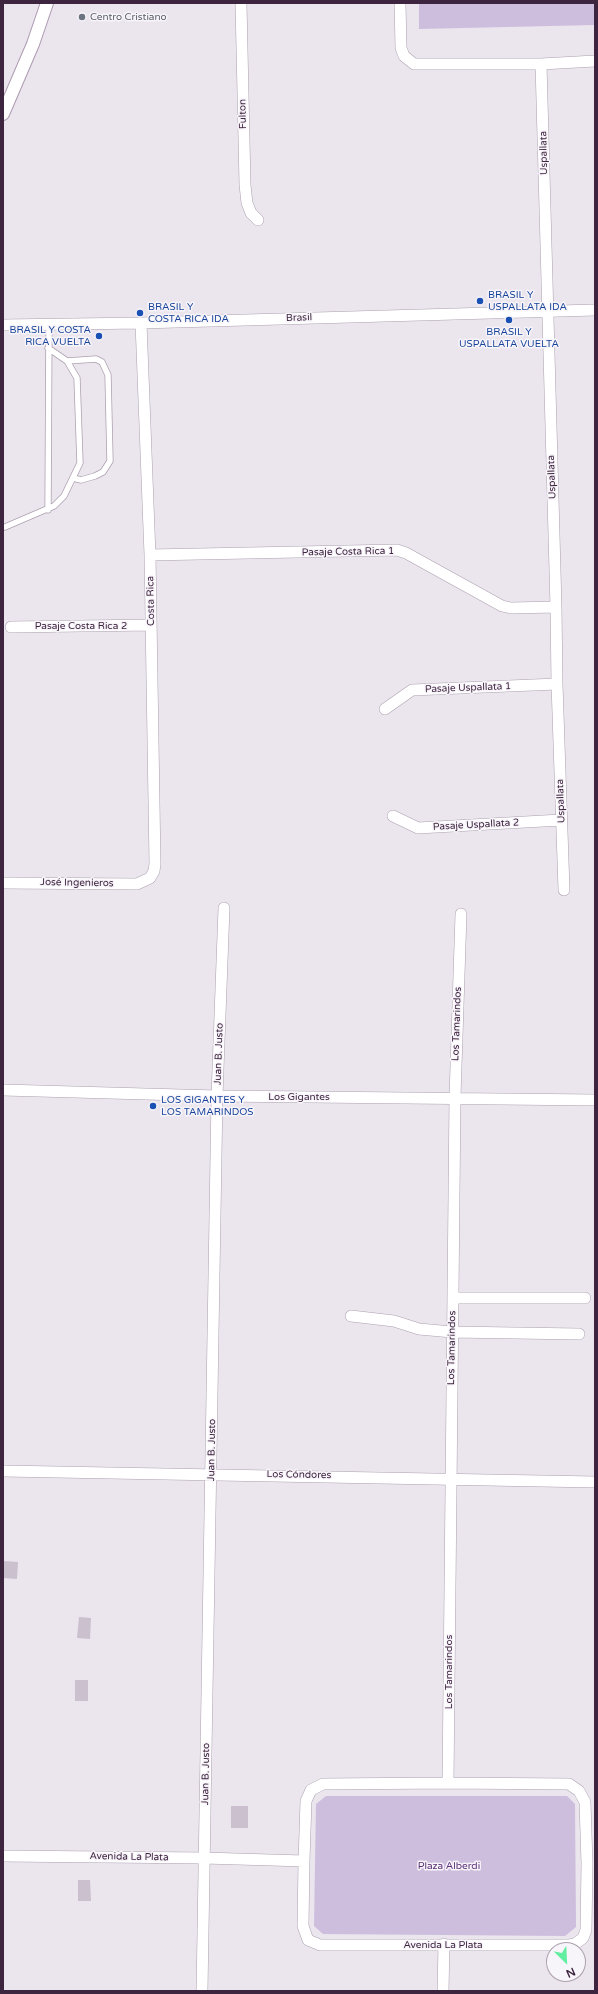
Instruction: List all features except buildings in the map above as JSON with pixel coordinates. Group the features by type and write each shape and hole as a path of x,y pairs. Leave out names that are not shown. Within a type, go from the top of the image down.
{"main road":[{"path":"3,114 33,44 47,3"}],"street":[{"name":"Fulton","path":"241,3 245,185 247,203 251,213 258,220"},
{"path":"400,3 401,48 404,56 414,64 541,64 595,62"},
{"name":"Uspallata","path":"541,64 557,684 564,890"},
{"name":"Brasil","path":"3,325 141,323 548,310 595,310"},
{"name":"Costa Rica","path":"141,323 150,555 156,864 150,878"},
{"name":"Pasaje Costa Rica 1","path":"150,555 397,550 406,553 502,606 511,608 556,607"},
{"name":"Pasaje Costa Rica 2","path":"11,627 151,626"},
{"name":"Pasaje Uspallata 1","path":"384,709 412,690 557,684"},
{"name":"Pasaje Uspallata 2","path":"393,816 418,828 561,820"},
{"name":"José Ingenieros","path":"3,883 137,884 150,878"},
{"name":"Juan B. Justo","path":"202,1991 212,1474 217,1096 224,908"},
{"name":"Los Tamarindos","path":"448,1783 455,1098 461,914"},
{"name":"Los Gigantes","path":"3,1090 217,1096 595,1100"},
{"path":"454,1298 585,1298"},
{"path":"351,1316 394,1321 419,1329 452,1332 579,1334"},
{"name":"Los Cóndores","path":"3,1470 595,1482"},
{"name":"Avenida La Plata","path":"448,1783 569,1784 576,1787 583,1796 585,1802 591,1864 586,1930 583,1938 575,1944 320,1945 308,1940 303,1926 307,1794 316,1786 323,1784 448,1783"},
{"name":"Avenida La Plata","path":"3,1856 204,1858 304,1861"},
{"path":"443,1991 444,1944"}],"lane":[{"path":"48,510 49,324"},
{"path":"5,527 48,510 54,506 64,496 80,463 77,378 68,361 48,348"},
{"path":"68,361 96,359 102,362 108,375 110,461 102,472 95,476 82,480 73,478"}],"green space":[{"path":"419,3 595,3 595,25 419,29"},
{"name":"Plaza Alberdi","path":"326,1796 567,1796 575,1804 576,1927 565,1936 323,1934 314,1926 316,1804"}],"place":[{"name":"Centro Cristiano","path":"82,17"},
{"name":"BRASIL Y USPALLATA IDA","path":"480,301"},
{"name":"BRASIL Y COSTA RICA IDA","path":"140,313"},
{"name":"BRASIL Y USPALLATA VUELTA","path":"509,320"},
{"name":"BRASIL Y COSTA RICA VUELTA","path":"99,336"},
{"name":"LOS GIGANTES Y LOS TAMARINDOS","path":"153,1106"}]}
